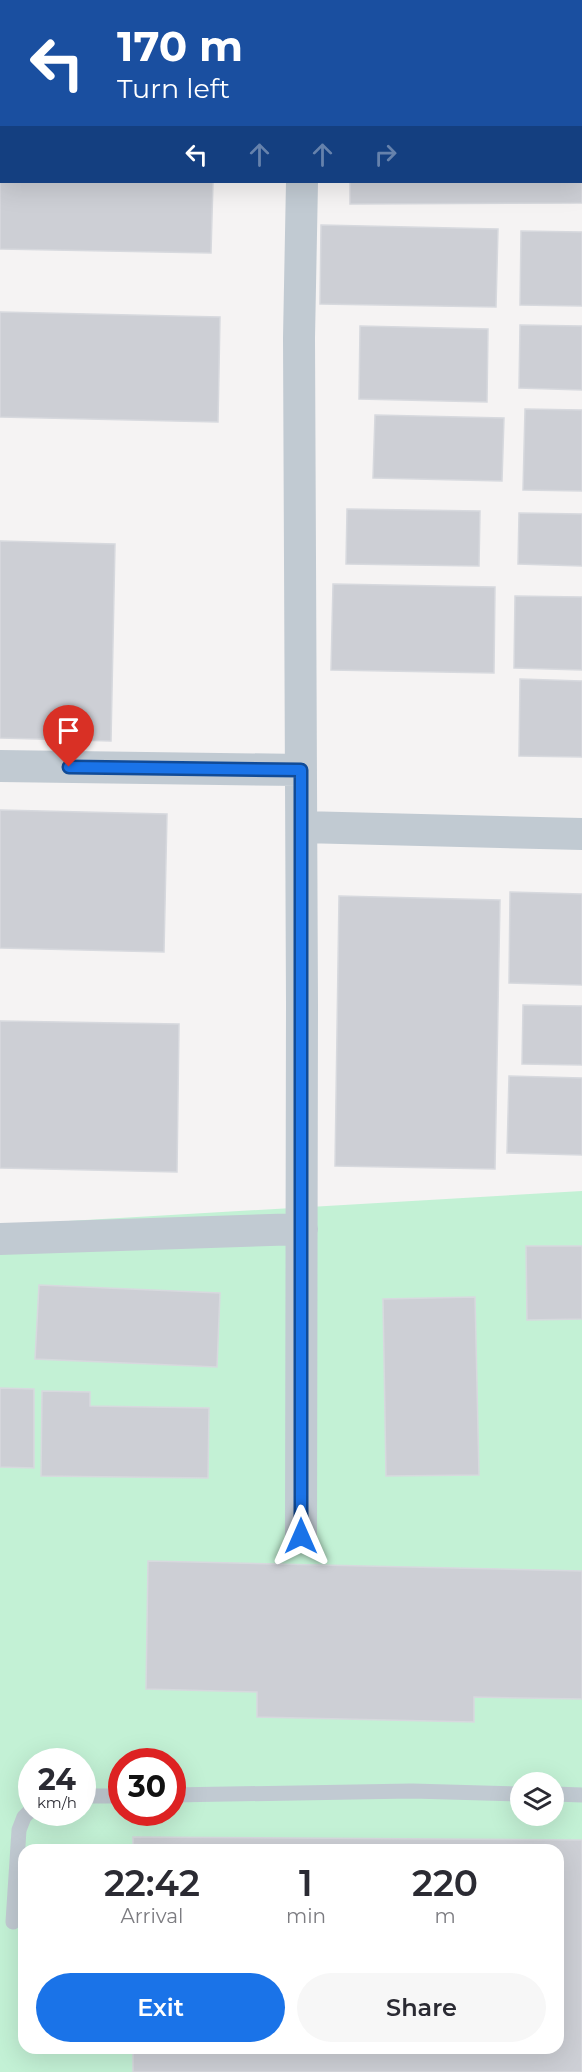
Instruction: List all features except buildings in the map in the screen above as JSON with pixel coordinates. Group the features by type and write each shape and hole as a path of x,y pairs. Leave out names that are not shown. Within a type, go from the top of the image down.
{"street":[{"path":"301,1536 302,826 299,338 302,183"},
{"path":"0,766 301,770"},
{"path":"302,826 582,834"},
{"path":"0,1239 302,1229"}],"lane":[{"path":"186,1795 412,1791 510,1794"},
{"path":"564,1794 582,1795"},
{"path":"18,1844 21,1826"},
{"path":"13,1922 18,1845"}],"green space":[{"path":"582,1191 582,2072 0,2072 0,1225"}],"route":[{"path":"69,767 301,770 301,1536"}]}
